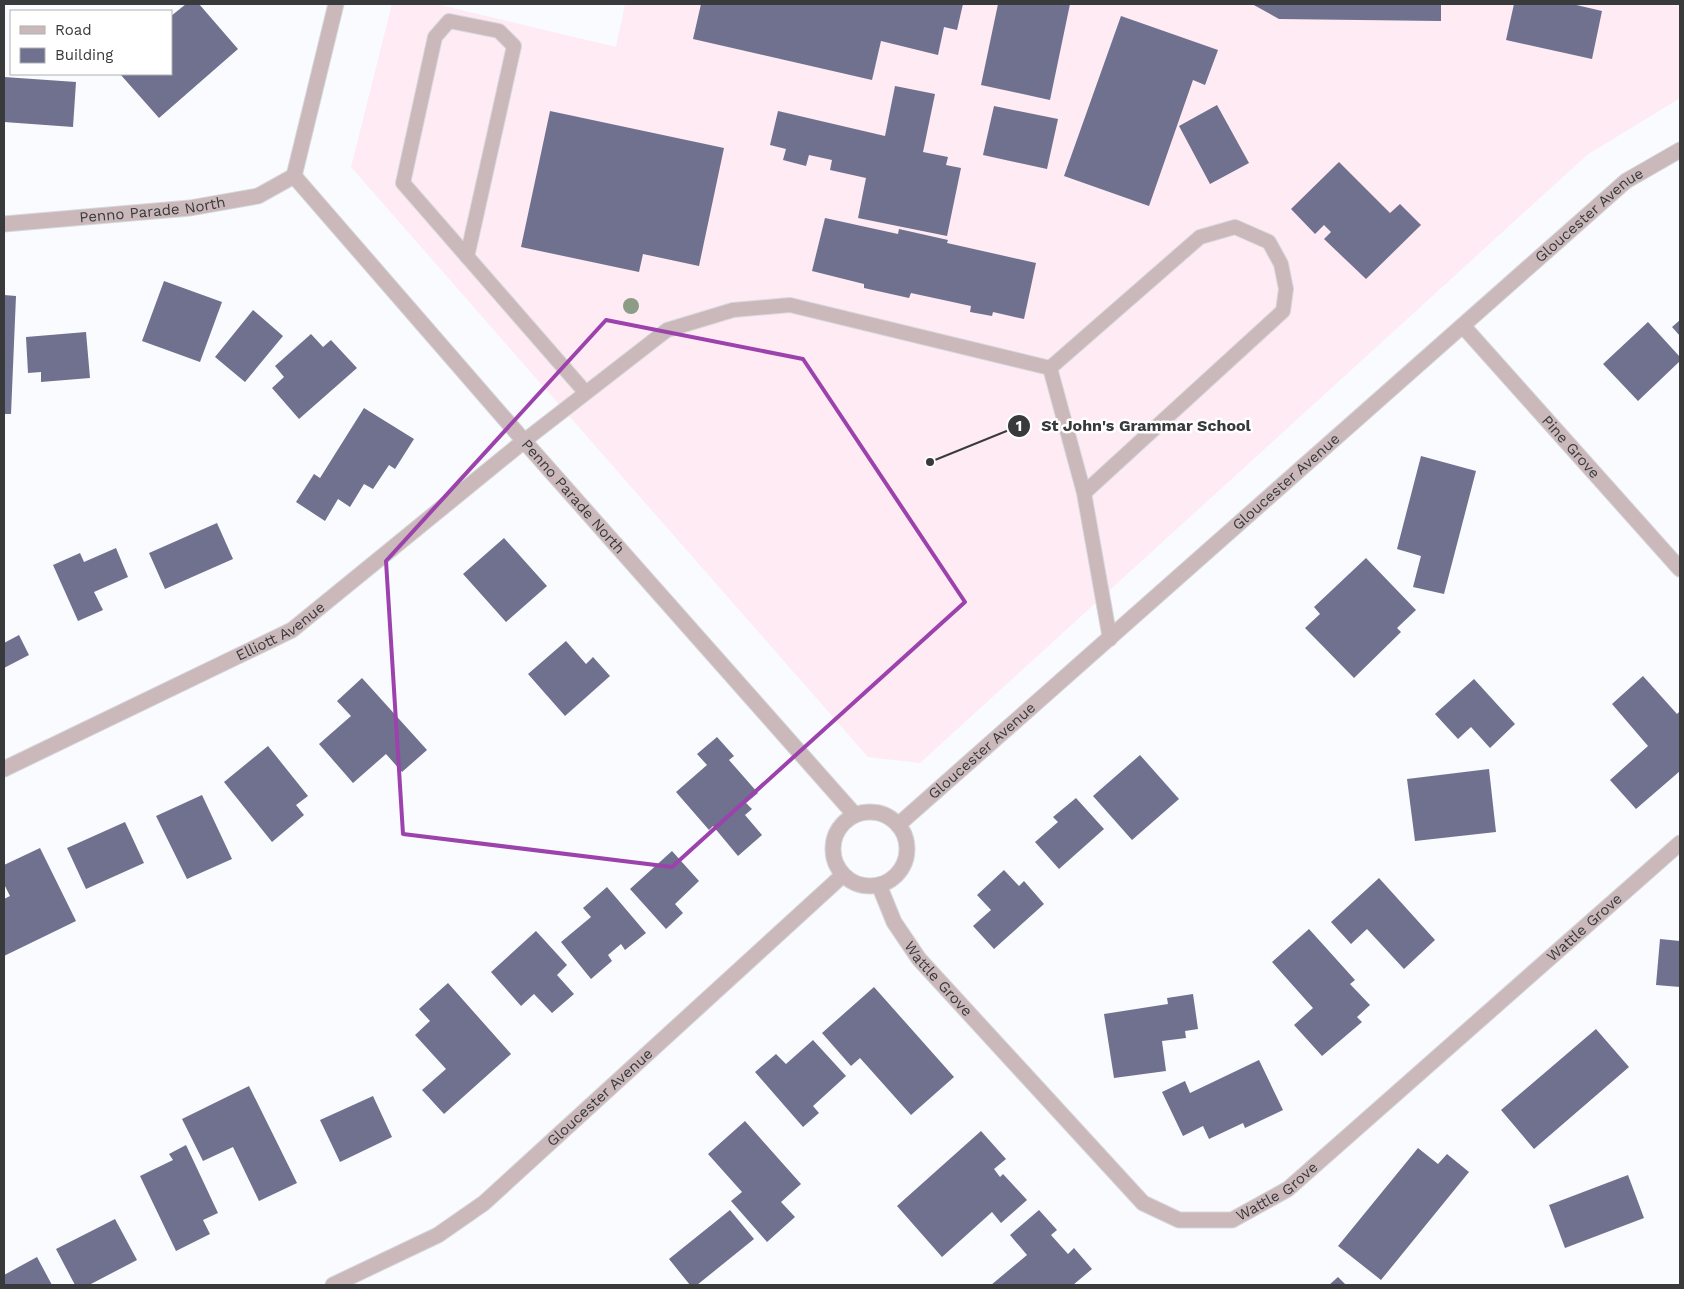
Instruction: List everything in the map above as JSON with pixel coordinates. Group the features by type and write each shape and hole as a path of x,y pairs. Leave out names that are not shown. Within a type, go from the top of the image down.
{"street":[{"path":"294,176 336,4"},
{"name":"Gloucester Avenue","path":"898,825 1626,182 1680,150"},
{"name":"Penno Parade North","path":"4,224 190,208 258,196 294,176 524,442 854,815"},
{"name":"Pine Grove","path":"1463,326 1680,569"},
{"name":"Elliott Avenue","path":"4,769 292,630 524,442"},
{"path":"878,812 889,817 898,825 904,836 907,848 905,860 899,871 890,880 879,885 869,886 850,881 836,865 833,854 833,842 837,831 845,821 854,815 878,812"},
{"name":"Wattle Grove","path":"879,885 894,922 919,959 1142,1203 1179,1220 1232,1220 1288,1189 1680,843"},
{"name":"Gloucester Avenue","path":"333,1285 438,1235 484,1204 843,875"}],"lane":[{"path":"467,257 514,46 499,32 449,21 434,37 403,183 467,257 586,393"},
{"path":"1050,368 1200,237 1235,227 1269,242 1281,264 1286,289 1283,311 1084,493"},
{"path":"524,442 667,330 733,310 790,305 1050,368"},
{"path":"1050,368 1084,493 1110,639"}],"highlighted area":[{"path":"606,320 803,359 965,602 672,867 403,834 386,561"}],"shaded area":[{"path":"392,4 436,4 616,47 625,4 1680,4 1680,98 1587,155 920,763 868,757 351,167"}],"building":[{"path":"186,4 199,4 238,49 159,118 121,75 172,75 172,15"},
{"path":"701,4 963,4 957,30 944,27 938,55 881,41 872,80 693,39"},
{"path":"998,4 1070,4 1050,100 981,85"},
{"path":"1252,4 1441,4 1441,21 1279,19"},
{"path":"1514,4 1572,4 1602,11 1592,59 1506,40"},
{"path":"1121,16 1218,50 1205,85 1193,80 1149,206 1064,176"},
{"path":"4,77 76,82 73,127 4,122"},
{"path":"895,86 935,94 923,152 948,157 946,165 961,168 947,236 858,218 866,178 830,170 832,160 809,155 806,166 783,160 786,149 770,145 778,111 885,136"},
{"path":"1217,105 1249,163 1210,184 1179,126"},
{"path":"994,106 1058,119 1047,169 983,155"},
{"path":"550,111 724,148 699,266 643,254 639,272 521,247"},
{"path":"1339,162 1390,213 1400,204 1421,225 1366,279 1324,239 1331,232 1324,225 1315,234 1291,209"},
{"path":"825,218 898,234 899,229 948,240 947,243 1036,263 1024,319 993,312 992,316 970,312 971,306 911,293 909,298 864,288 864,284 812,271"},
{"path":"164,281 222,302 200,362 142,341"},
{"path":"4,295 16,296 11,414 4,414"},
{"path":"253,310 283,336 245,382 215,357"},
{"path":"1680,320 1680,336 1672,327"},
{"path":"1648,322 1680,357 1680,361 1638,401 1603,364"},
{"path":"86,332 90,378 41,382 41,372 28,373 26,337"},
{"path":"311,334 323,347 331,340 357,368 299,419 272,388 284,377 275,366"},
{"path":"364,408 414,439 395,469 389,465 373,489 364,484 350,507 338,499 325,521 296,502 314,474 320,478"},
{"path":"1421,456 1476,471 1444,594 1413,587 1421,556 1397,549"},
{"path":"217,523 233,559 165,589 149,553"},
{"path":"504,538 547,586 506,622 463,574"},
{"path":"116,548 128,577 94,592 103,610 78,621 53,565 80,553 84,562"},
{"path":"1366,558 1416,610 1397,628 1401,632 1354,678 1305,628 1320,614 1314,607"},
{"path":"19,635 29,655 4,668 4,643"},
{"path":"566,641 586,664 593,657 610,676 565,716 528,674"},
{"path":"1643,676 1677,714 1680,711 1680,771 1636,809 1610,780 1648,746 1612,704"},
{"path":"362,678 427,750 402,772 386,754 353,783 319,744 351,716 337,701"},
{"path":"1474,679 1515,724 1490,748 1471,727 1458,739 1435,714"},
{"path":"717,737 734,756 729,760 758,793 746,803 752,809 745,815 762,835 738,856 713,826 709,830 676,792 707,765 697,754"},
{"path":"268,746 308,796 296,805 304,815 272,842 224,782"},
{"path":"1140,755 1179,799 1132,840 1093,796"},
{"path":"1489,769 1496,832 1415,841 1407,779"},
{"path":"202,795 232,859 187,879 156,816"},
{"path":"1076,798 1104,829 1059,869 1035,842 1058,822 1053,817"},
{"path":"125,822 144,863 86,889 67,848"},
{"path":"40,848 76,921 4,956 4,899 10,896 4,884 4,865"},
{"path":"672,851 699,881 675,904 683,913 666,929 630,889"},
{"path":"1004,870 1019,886 1024,881 1044,904 994,949 973,926 991,910 977,895"},
{"path":"1379,878 1435,940 1404,969 1367,929 1351,944 1331,922"},
{"path":"607,887 646,933 625,950 621,944 608,955 612,961 591,979 561,942 591,917 583,908"},
{"path":"1309,929 1355,980 1350,984 1370,1005 1357,1017 1362,1022 1322,1056 1294,1025 1313,1008 1272,962"},
{"path":"536,931 567,965 557,975 574,994 552,1013 534,994 521,1006 491,972"},
{"path":"1660,939 1680,941 1680,987 1656,985"},
{"path":"448,983 511,1054 444,1114 422,1090 446,1069 415,1035 430,1021 419,1009"},
{"path":"874,987 954,1077 911,1115 860,1058 851,1066 822,1033"},
{"path":"1193,994 1198,1029 1185,1031 1186,1038 1162,1041 1166,1071 1114,1078 1104,1014 1168,1004 1167,998"},
{"path":"1596,1029 1629,1067 1534,1149 1501,1110"},
{"path":"813,1040 846,1076 813,1106 819,1113 803,1127 755,1072 776,1054 786,1064"},
{"path":"1259,1060 1283,1110 1245,1128 1243,1123 1209,1139 1203,1126 1183,1136 1162,1092 1185,1081 1190,1093"},
{"path":"249,1086 297,1183 259,1201 233,1147 203,1161 182,1119"},
{"path":"373,1096 392,1137 340,1162 320,1120"},
{"path":"745,1121 801,1184 781,1202 795,1217 767,1242 731,1201 742,1192 708,1154"},
{"path":"981,1131 1006,1159 994,1169 1000,1177 1003,1174 1027,1200 1001,1223 992,1212 942,1257 897,1206"},
{"path":"186,1145 218,1213 203,1220 210,1234 176,1251 140,1176 173,1160 169,1154"},
{"path":"1418,1148 1438,1164 1447,1154 1469,1172 1381,1280 1338,1246"},
{"path":"1628,1175 1644,1218 1565,1248 1549,1205"},
{"path":"730,1210 754,1239 697,1285 690,1285 669,1259"},
{"path":"1039,1210 1057,1230 1051,1235 1068,1254 1074,1248 1092,1269 1073,1285 991,1285 1027,1255 1010,1235"},
{"path":"115,1219 137,1260 89,1285 75,1285 56,1249"},
{"path":"37,1257 52,1285 4,1285 4,1275"},
{"path":"1338,1277 1346,1285 1329,1285"}],"place":[{"name":"St John's Grammar School","path":"930,462"}]}
